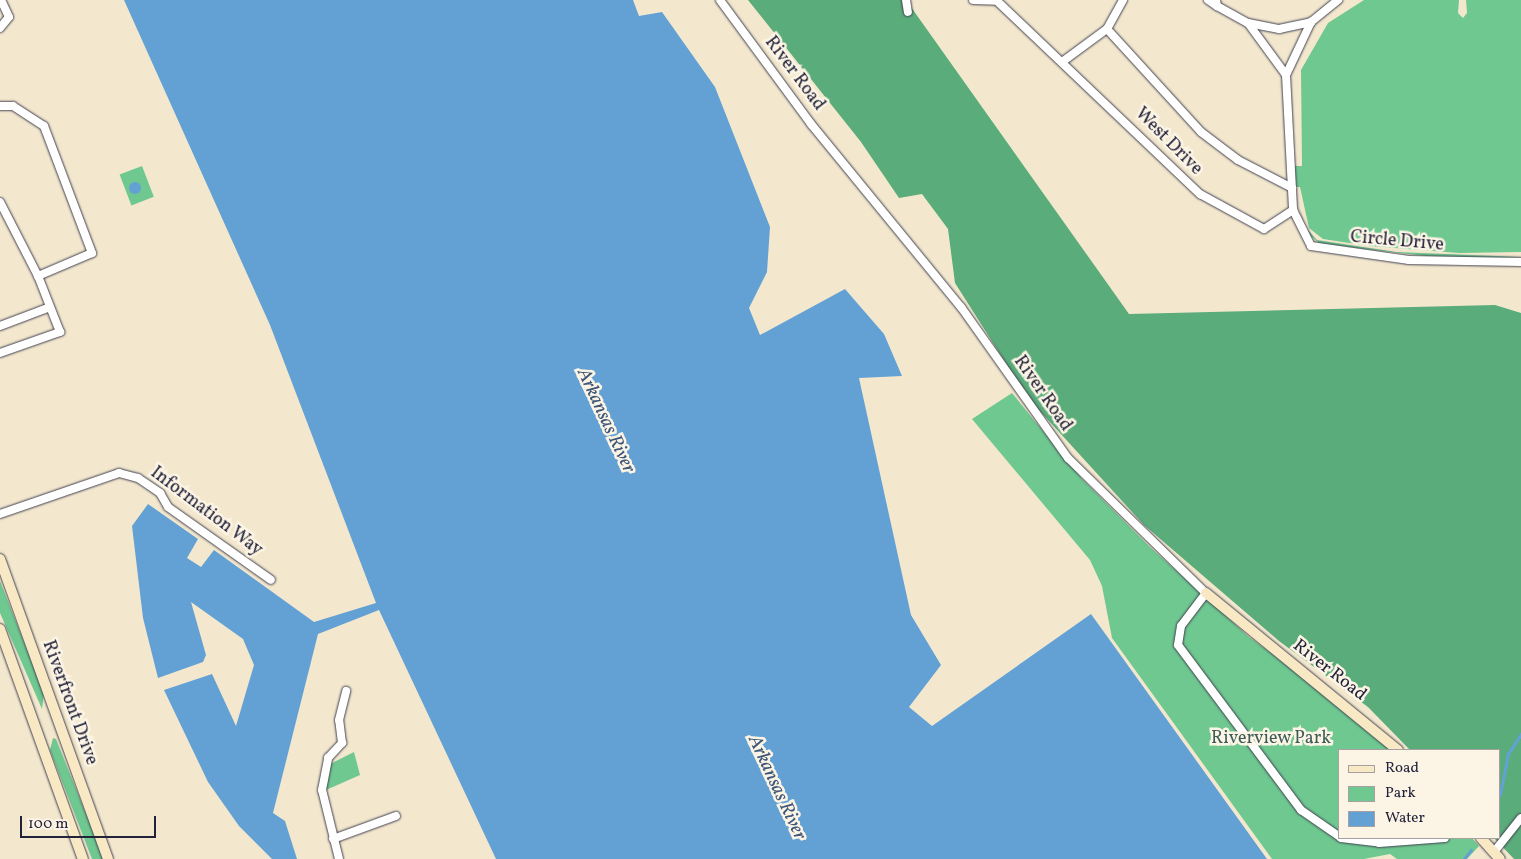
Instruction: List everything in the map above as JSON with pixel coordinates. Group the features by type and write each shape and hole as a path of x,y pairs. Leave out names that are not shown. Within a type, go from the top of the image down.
{"street":[{"path":"0,28 9,16 1,0"},
{"name":"River Road","path":"720,0 811,124 961,307 1068,458 1206,593 1397,749"},
{"path":"906,0 908,12"},
{"name":"West Drive","path":"973,0 996,0 1183,181 1227,212 1264,229 1293,210"},
{"path":"1062,62 1107,29 1123,0"},
{"path":"1208,0 1248,23 1279,29 1311,22"},
{"path":"1248,23 1286,75 1311,22 1338,0"},
{"path":"1107,29 1202,132 1238,160 1292,188"},
{"name":"Circle Drive","path":"1286,75 1293,210 1308,241 1318,248 1418,260 1521,262"},
{"path":"0,106 13,106 44,126 93,245 86,258 38,276"},
{"path":"0,202 38,276 60,332 0,353"},
{"path":"0,326 50,307"},
{"name":"Information Way","path":"0,514 119,473 138,478 160,493 168,507 271,580"},
{"name":"Riverfront Drive","path":"0,559 108,859"},
{"path":"1206,593 1181,626 1178,645 1302,810 1338,837"},
{"path":"0,629 83,859"},
{"path":"339,859 322,806 322,777 328,758 342,743 340,720 346,691"},
{"path":"333,839 396,816"},
{"path":"1482,839 1497,855 1521,818"},
{"path":"1348,839 1379,843 1432,839"}],"green space":[{"path":"748,0 906,0 1129,314 1495,305 1521,313 1521,859 1514,859 1495,839 1501,839 1501,749 1409,749 1368,707 1279,641 1144,525 1028,398 955,283 948,229 922,194 899,198 861,142"},
{"path":"1364,0 1459,0 1458,13 1463,18 1467,13 1466,0 1521,0 1521,252 1459,253 1369,246 1323,239 1309,228 1300,187 1295,187 1294,166 1302,166 1301,70 1328,23"},
{"path":"142,166 154,197 131,205 120,175"},
{"path":"1295,190 1305,227 1317,240 1396,252 1521,257 1435,257 1320,244 1306,232"},
{"name":"Riverview Park","path":"1012,393 1082,479 1150,547 1249,637 1322,690 1391,749 1338,749 1338,839 1473,839 1479,846 1467,859 1397,859 1390,854 1364,859 1272,859 1112,638 1102,586 1090,560 972,419"},
{"path":"0,581 44,693 42,709 0,613"},
{"path":"53,738 56,739 104,859 92,859 50,750"},
{"path":"354,752 360,775 326,790 330,764"}],"water":[{"name":"Arkansas River","path":"124,0 633,0 639,16 662,12 715,87 770,227 767,272 749,308 760,335 845,289 884,334 902,376 859,378 911,615 941,665 909,707 932,726 1091,614 1267,859 496,859 379,610 318,634 273,813 285,821 297,859 272,859 239,826 208,782 164,690 212,674 236,726 254,665 243,639 191,602 206,655 203,662 158,678 143,618 132,526 148,504 198,539 187,558 201,567 214,550 314,622 376,603 270,325"},
{"path":"133,182 137,182 141,188 137,194 133,194 129,190 129,186"}],"waterway":[{"path":"1501,790 1508,754 1521,734"},
{"path":"1464,859 1471,850"}]}
